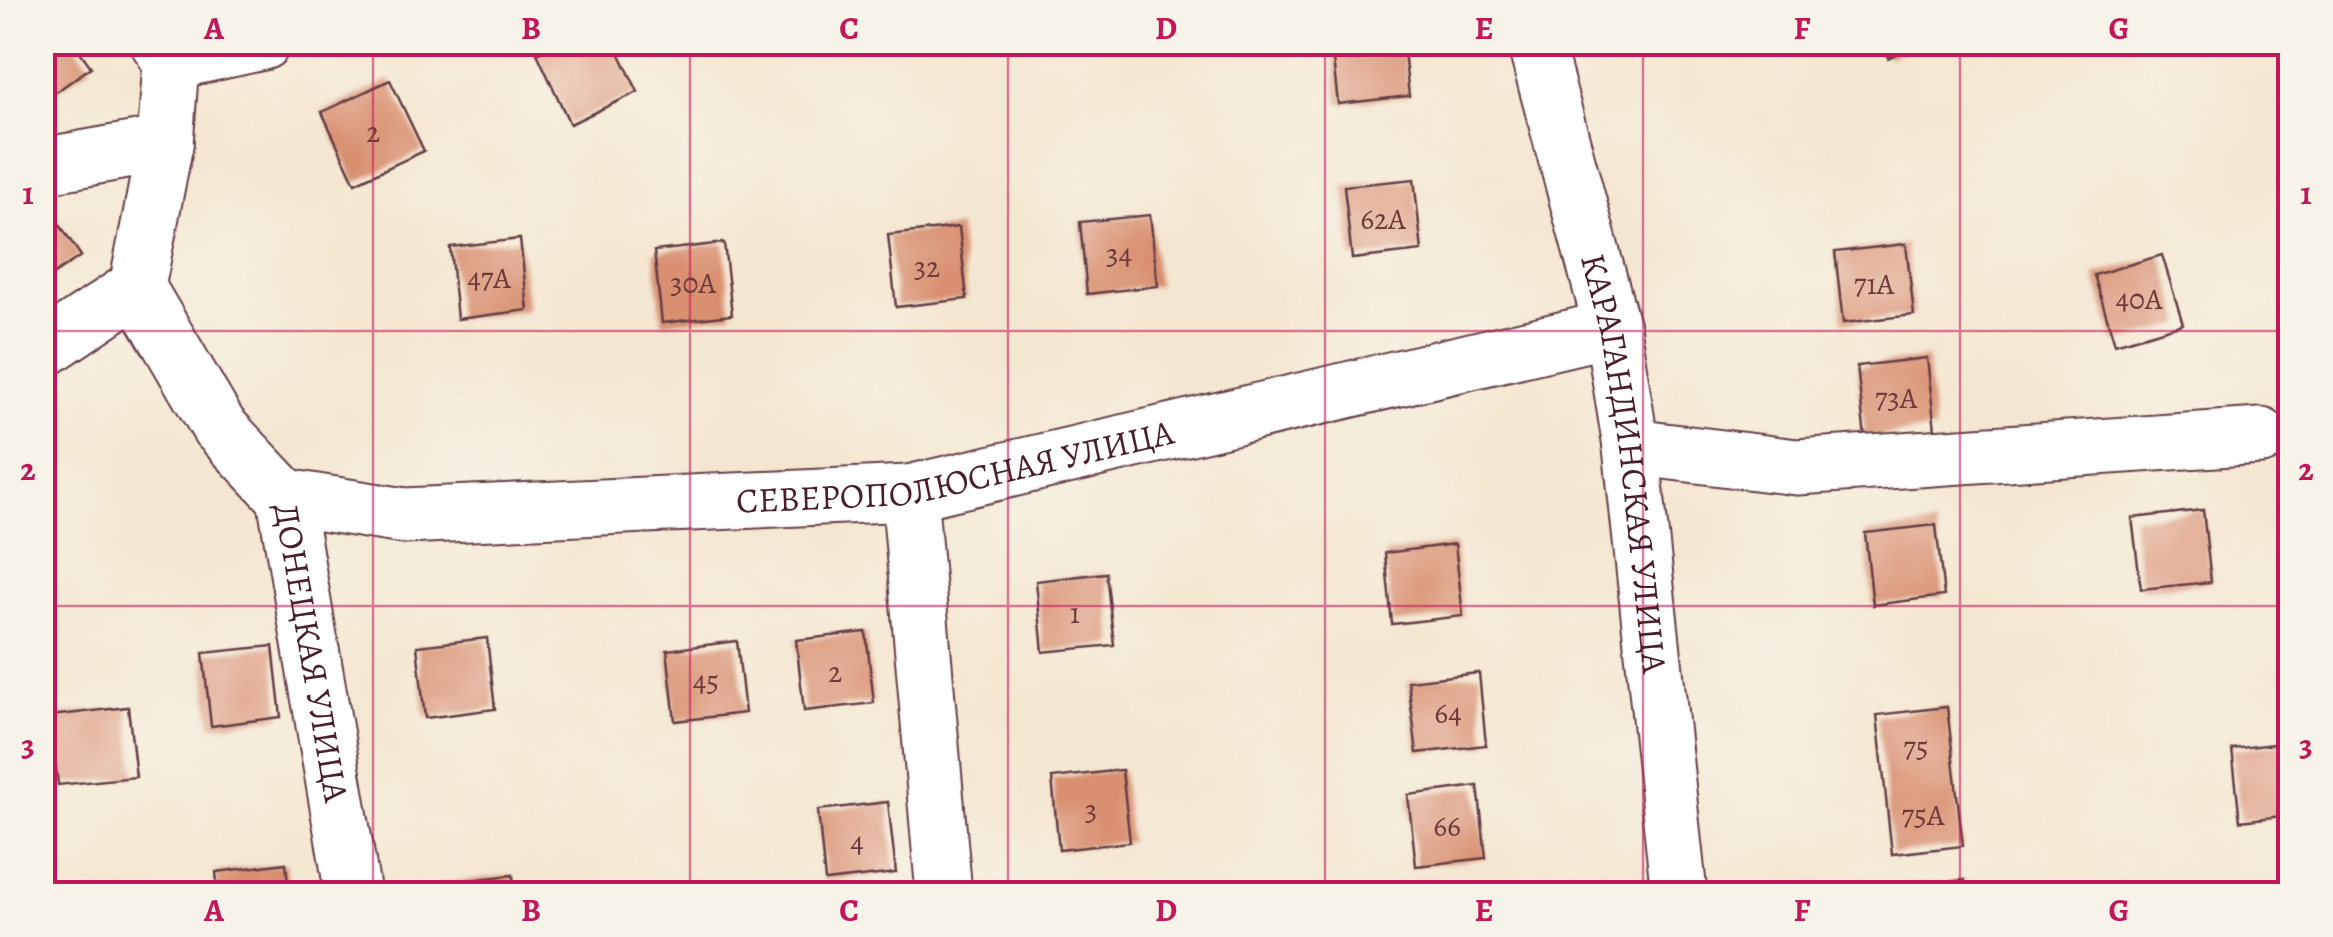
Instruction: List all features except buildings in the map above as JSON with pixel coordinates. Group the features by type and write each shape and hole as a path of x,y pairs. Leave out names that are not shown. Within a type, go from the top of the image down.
{"street":[{"path":"42,351 136,287 165,144 164,52 263,42"},
{"name":"КАРАГАНДИНСКАЯ УЛИЦА","path":"1536,42 1612,328 1631,447 1679,894"},
{"path":"42,166 165,144"},
{"name":"ДОНЕЦКАЯ УЛИЦА","path":"136,287 219,427 285,497 354,894"},
{"name":"СЕВЕРОПОЛЮСНАЯ УЛИЦА","path":"285,497 404,516 909,493 1612,328"},
{"path":"1631,447 1797,467 2261,436"},
{"path":"909,493 944,894"}]}
